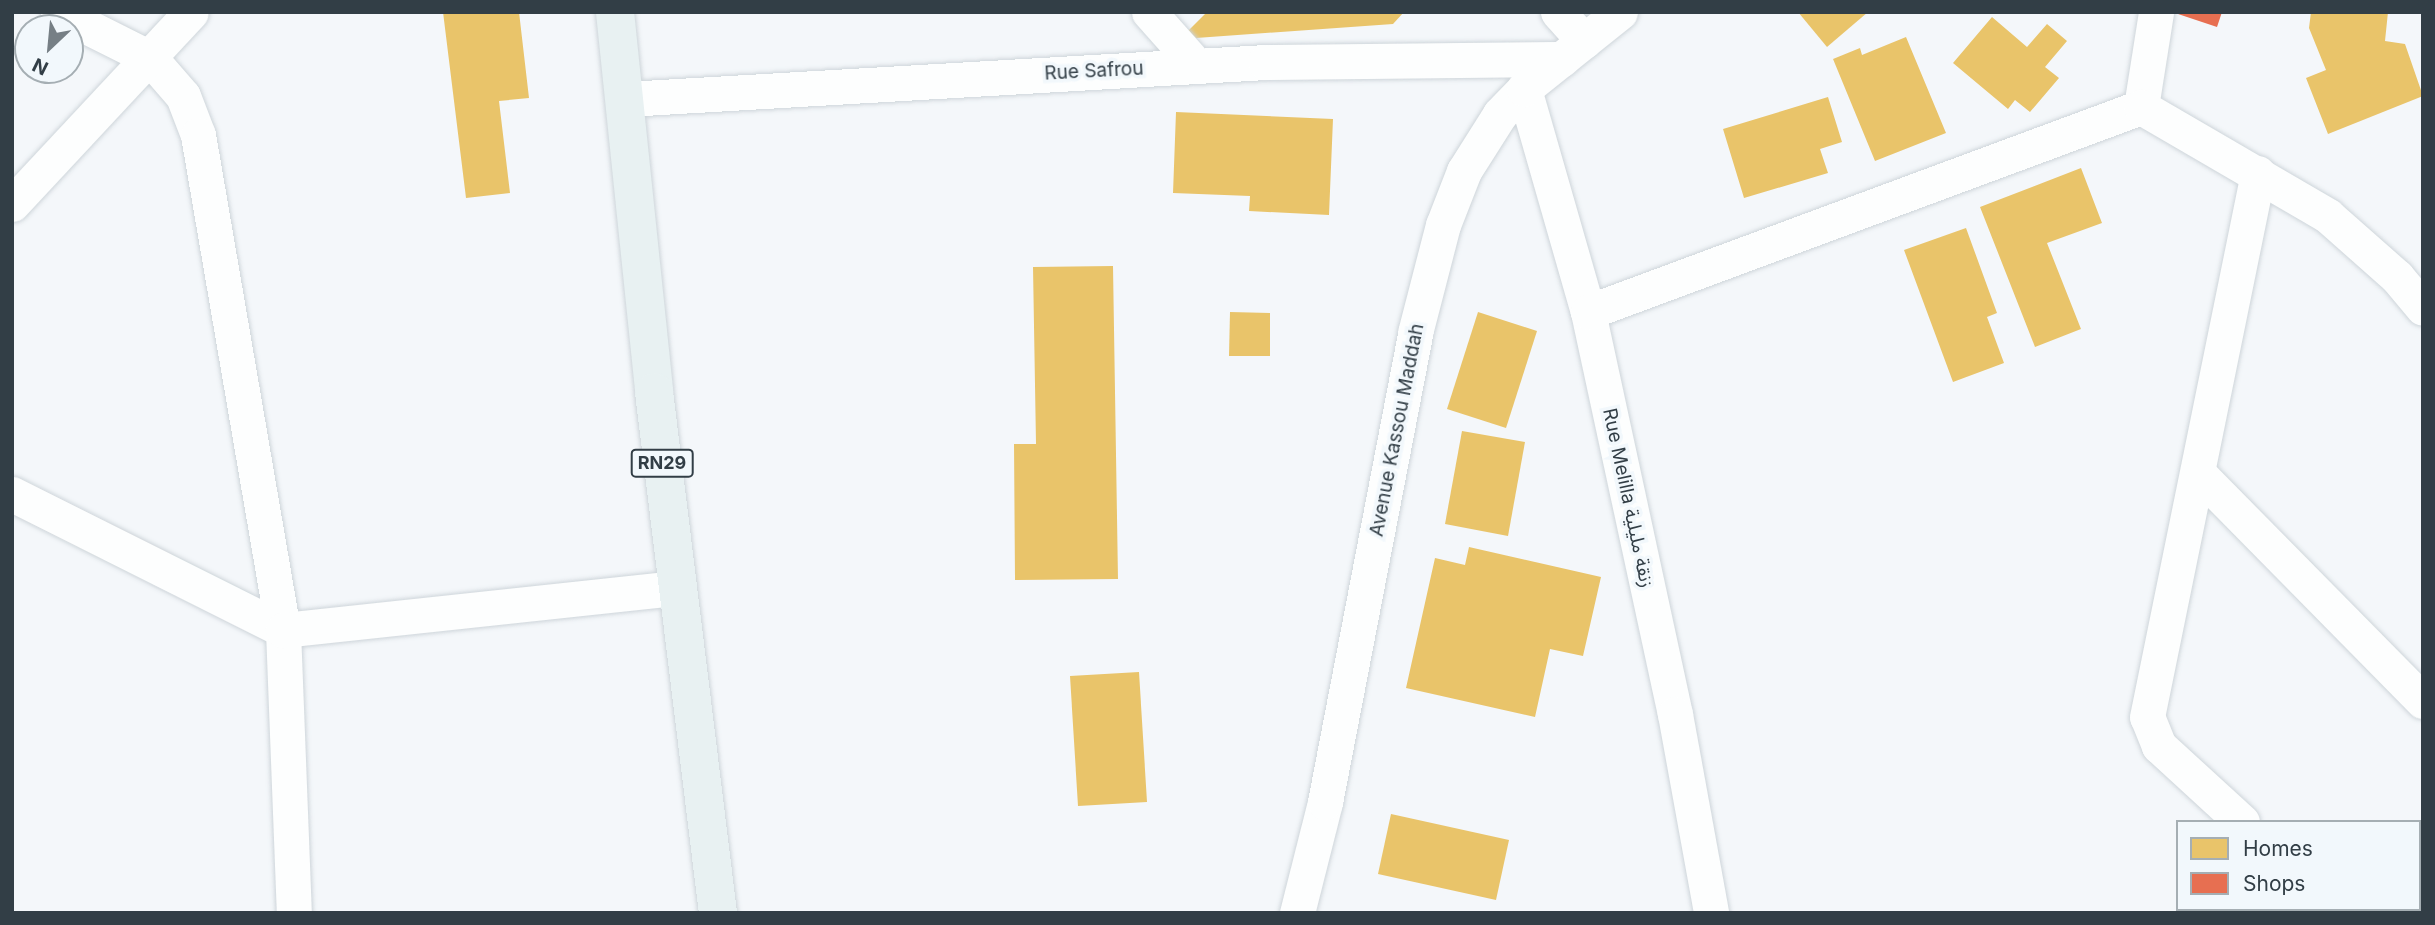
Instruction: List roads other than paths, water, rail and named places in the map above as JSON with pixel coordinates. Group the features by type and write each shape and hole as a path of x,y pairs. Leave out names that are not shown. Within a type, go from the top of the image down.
{"main road":[{"name":"RN29","path":"615,12 678,588 718,913"}],"street":[{"path":"58,12 150,58 183,96 198,135 283,630 294,913"},
{"path":"12,204 191,12"},
{"path":"1149,12 1196,65"},
{"path":"1558,12 1573,50"},
{"name":"Avenue Kassou Maddah","path":"1297,913 1325,802 1430,267 1464,171 1500,114 1524,89 1620,12"},
{"path":"2141,107 2156,12"},
{"name":"Rue Safrou","path":"626,99 1196,65 1573,50"},
{"name":"Rue Melilla زنقة مليلية","path":"1524,89 1588,312 1675,714 1711,913"},
{"path":"1588,312 2141,107 2328,216 2410,278 2423,308"},
{"path":"2240,820 2159,746 2147,717 2199,474 2258,173"},
{"path":"2199,474 2423,701"},
{"path":"12,494 283,630 678,588"}]}
